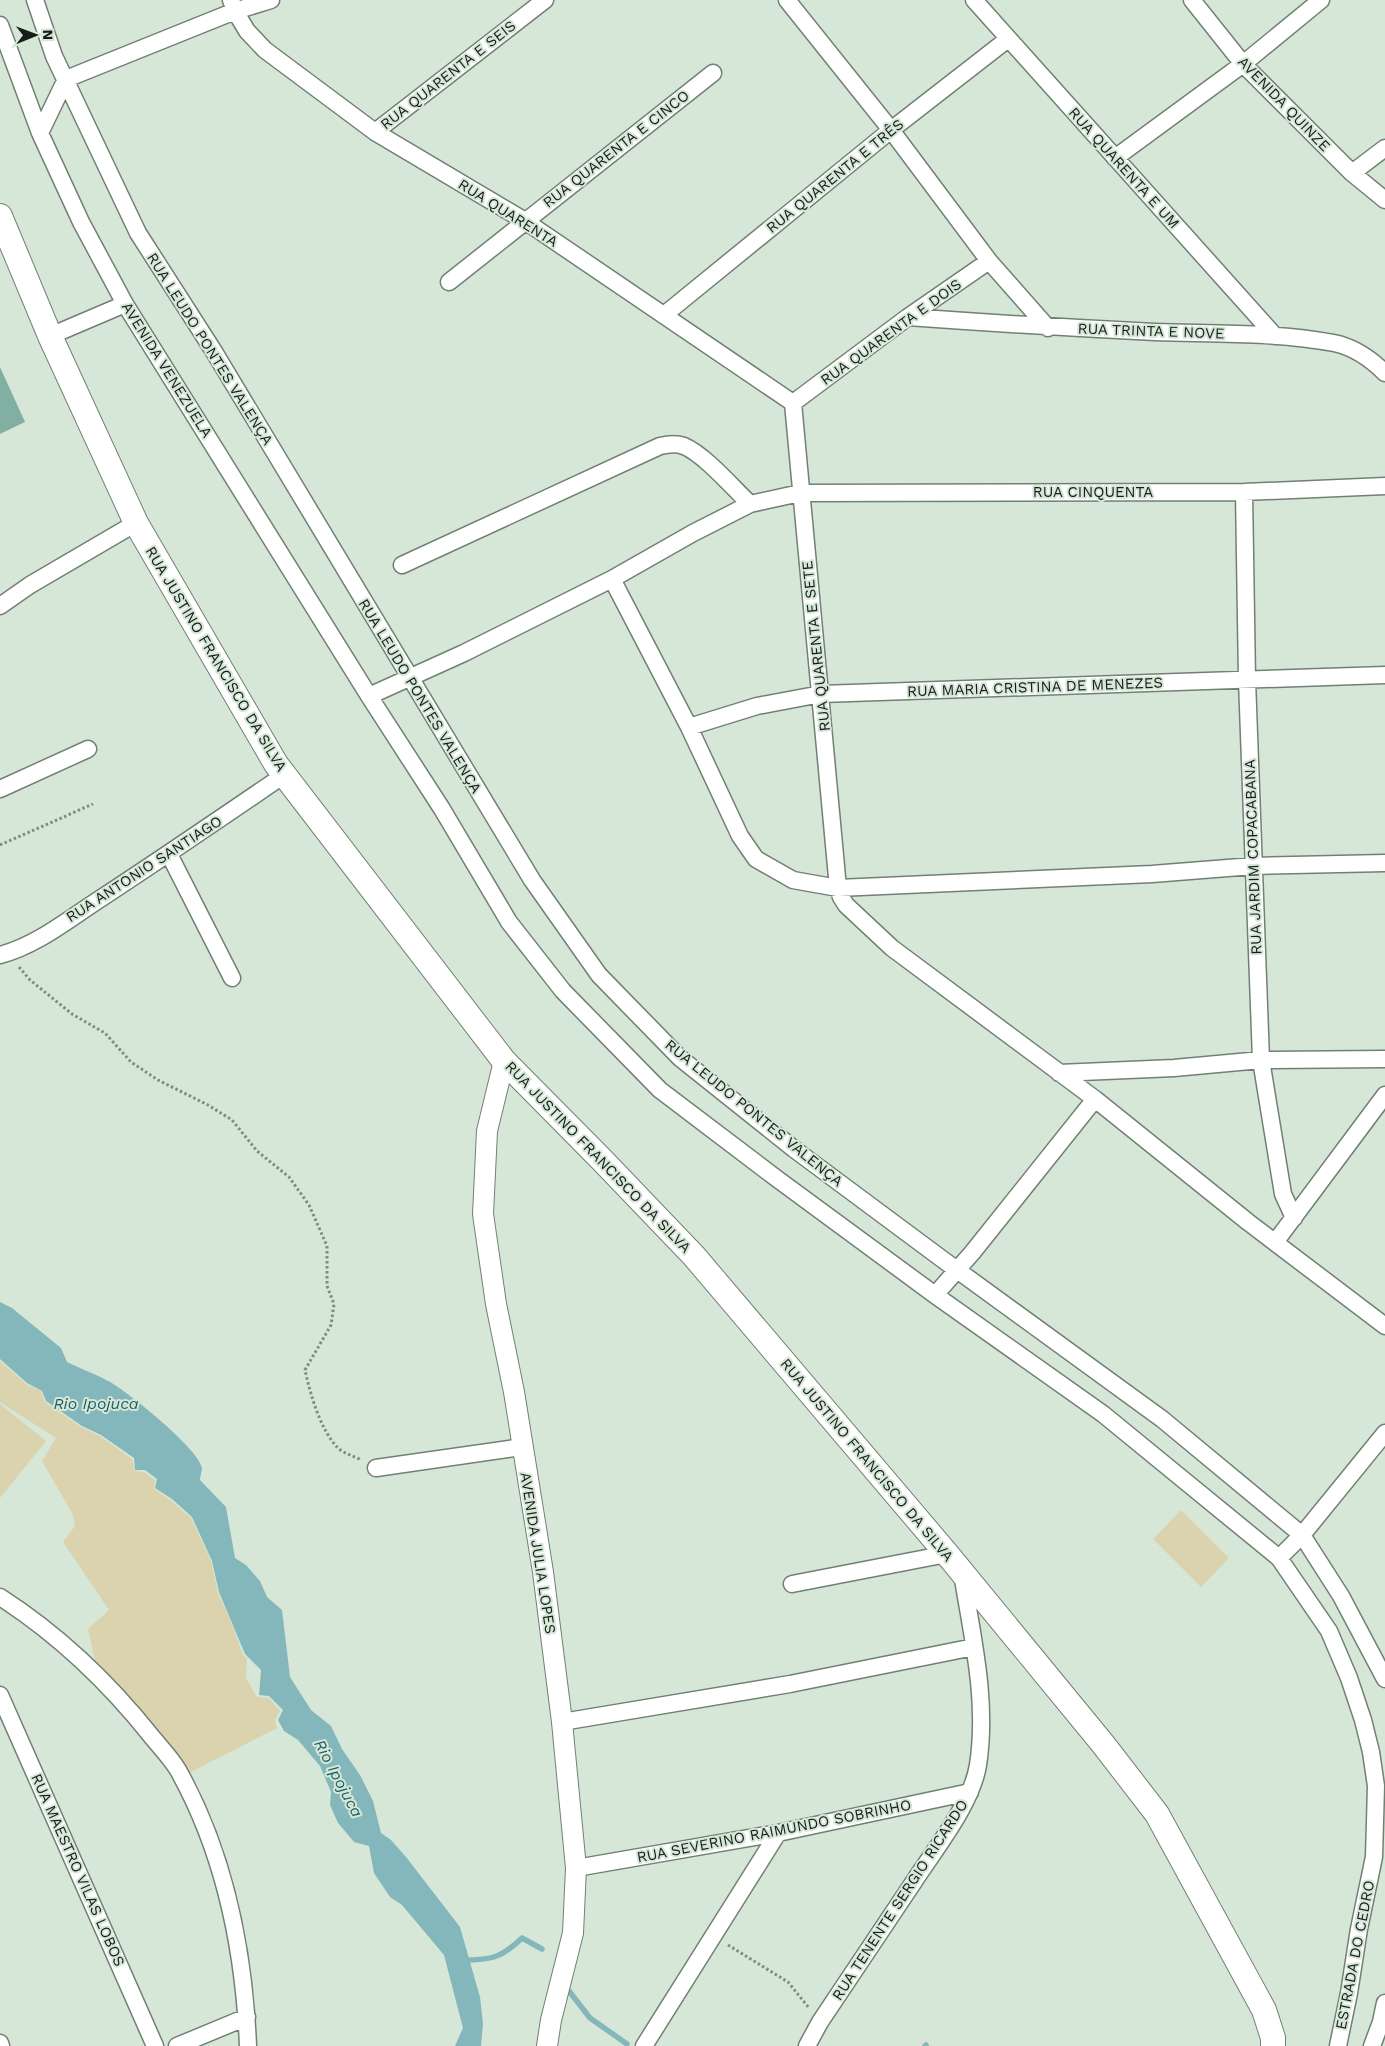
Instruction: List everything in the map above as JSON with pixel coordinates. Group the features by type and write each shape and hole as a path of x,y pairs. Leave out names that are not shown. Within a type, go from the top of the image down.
{"main road":[{"name":"RUA JUSTINO FRANCISCO DA SILVA","path":"0,216 50,336 136,523 268,751 284,775 504,1061 694,1256 954,1562 1103,1744 1157,1814 1264,2010 1274,2046"}],"street":[{"name":"RUA LEUDO PONTES VALENÇA","path":"35,0 54,56 138,233 212,350 532,880 599,976 680,1058 794,1148 957,1270 1162,1419 1302,1534 1341,1596 1385,1680"},
{"path":"40,133 66,79 233,6 271,0"},
{"name":"RUA QUARENTA E SEIS","path":"375,132 545,0"},
{"path":"787,0 890,130 989,261 1048,328"},
{"name":"RUA QUARENTA E UM","path":"974,0 1275,336"},
{"name":"AVENIDA QUINZE","path":"1192,0 1243,64 1352,173 1385,200"},
{"path":"1115,158 1243,64 1322,0"},
{"name":"RUA QUARENTA","path":"233,6 247,31 266,50 375,132 525,221 793,404"},
{"name":"AVENIDA VENEZUELA","path":"0,25 40,133 81,222 126,304 369,696"},
{"name":"RUA QUARENTA E TRÊS","path":"664,316 890,130 1008,39"},
{"name":"RUA QUARENTA E CINCO","path":"449,282 713,72"},
{"path":"1352,173 1385,148"},
{"name":"RUA QUARENTA E DOIS","path":"793,404 908,317 989,261"},
{"path":"50,336 126,304"},
{"name":"RUA TRINTA E NOVE","path":"908,317 1048,328 1275,336 1335,343 1353,349 1368,358 1385,373"},
{"name":"RUA QUARENTA E SETE","path":"793,404 838,888"},
{"path":"402,565 660,446 674,444 685,447 700,456 750,504"},
{"name":"RUA CINQUENTA","path":"369,696 464,653 612,579 693,533 750,504 800,493 1244,492 1385,486"},
{"name":"RUA JARDIM COPACABANA","path":"1244,492 1247,680 1261,1060 1283,1194 1294,1218"},
{"path":"0,606 30,585 136,523"},
{"path":"612,579 689,726 740,836 756,859 793,880 838,888 1152,874 1253,866 1385,863"},
{"name":"RUA MARIA CRISTINA DE MENEZES","path":"689,726 757,706 821,694 1385,675"},
{"path":"369,696 442,809 509,922 563,991 660,1090 935,1295 1103,1414 1279,1558 1302,1534 1385,1433"},
{"path":"0,789 88,749"},
{"name":"RUA ANTONIO SANTIAGO","path":"4,954 44,935 169,854 284,775"},
{"path":"169,854 232,978"},
{"path":"838,888 840,897 846,905 892,948 1095,1099 1248,1222 1385,1326"},
{"path":"1060,1073 1174,1068 1261,1060 1385,1058"},
{"name":"AVENIDA JULIA LOPES","path":"504,1061 487,1131 483,1214 496,1304 514,1392 543,1572 562,1722 576,1868 573,1933 551,2020 547,2046"},
{"path":"1276,1242 1385,1095"},
{"path":"935,1295 1095,1099"},
{"path":"376,1468 522,1447"},
{"name":"ESTRADA DO CEDRO","path":"1279,1558 1329,1631 1349,1678 1368,1736 1376,1786 1374,1857 1359,1929 1350,1993 1338,2046"},
{"path":"792,1584 954,1562"},
{"name":"RUA TENENTE SERGIO RICARDO","path":"807,2046 820,2022 941,1840 970,1792 978,1767 982,1729 980,1690 974,1648 954,1562"},
{"path":"0,1597 22,1611 75,1654 107,1684 177,1769 217,1856 232,1914 247,2017 248,2046"},
{"path":"562,1722 790,1684 974,1648"},
{"name":"RUA MAESTRO VILAS LOBOS","path":"0,1695 155,2046"},
{"name":"RUA SEVERINO RAIMUNDO SOBRINHO","path":"576,1868 778,1833 970,1792"},
{"path":"644,2046 778,1833"},
{"path":"1372,2046 1381,2022 1385,2003"},
{"path":"177,2046 247,2017"}],"path":[{"path":"0,845 93,804"},
{"path":"4,954 30,980 72,1014 105,1033 131,1062 158,1080 208,1105 232,1120 256,1150 289,1177 309,1205 327,1246 327,1286 334,1304 331,1324 305,1370 310,1390 325,1427 338,1448 376,1468"},
{"path":"713,1936 788,1982 820,2022"}],"shaded area":[{"path":"0,1361 26,1384 41,1391 45,1402 81,1427 100,1436 132,1459 135,1471 144,1472 155,1480 154,1489 191,1518 211,1561 218,1593 243,1655 247,1659 246,1678 257,1697 269,1698 280,1711 275,1720 277,1728 189,1773 95,1662 88,1629 109,1610 63,1542 75,1526 72,1513 42,1461 56,1438 0,1402"},
{"path":"0,1404 46,1441 0,1498"},
{"path":"1181,1510 1229,1558 1201,1587 1153,1539"}],"water":[{"name":"Rio Ipojuca","path":"0,1302 12,1308 61,1348 67,1362 99,1376 132,1397 176,1435 198,1459 202,1468 200,1480 226,1507 235,1558 246,1565 260,1581 267,1597 282,1610 290,1677 311,1710 331,1726 342,1749 360,1775 373,1801 381,1833 391,1840 406,1857 460,1927 480,1997 483,2024 481,2046 455,2046 463,2028 444,1955 402,1905 390,1897 374,1873 369,1846 354,1842 338,1823 330,1805 331,1792 320,1766 298,1740 284,1731 278,1720 283,1710 269,1696 259,1695 261,1670 245,1654 219,1592 212,1561 192,1517 172,1499 155,1488 157,1479 145,1470 135,1470 134,1458 46,1401 42,1391 27,1383 0,1359"}],"building":[{"path":"0,367 25,422 0,434"}],"waterway":[{"path":"463,1960 489,1958 502,1954 522,1938 542,1949"},
{"path":"569,1991 590,2018 627,2044"}]}
